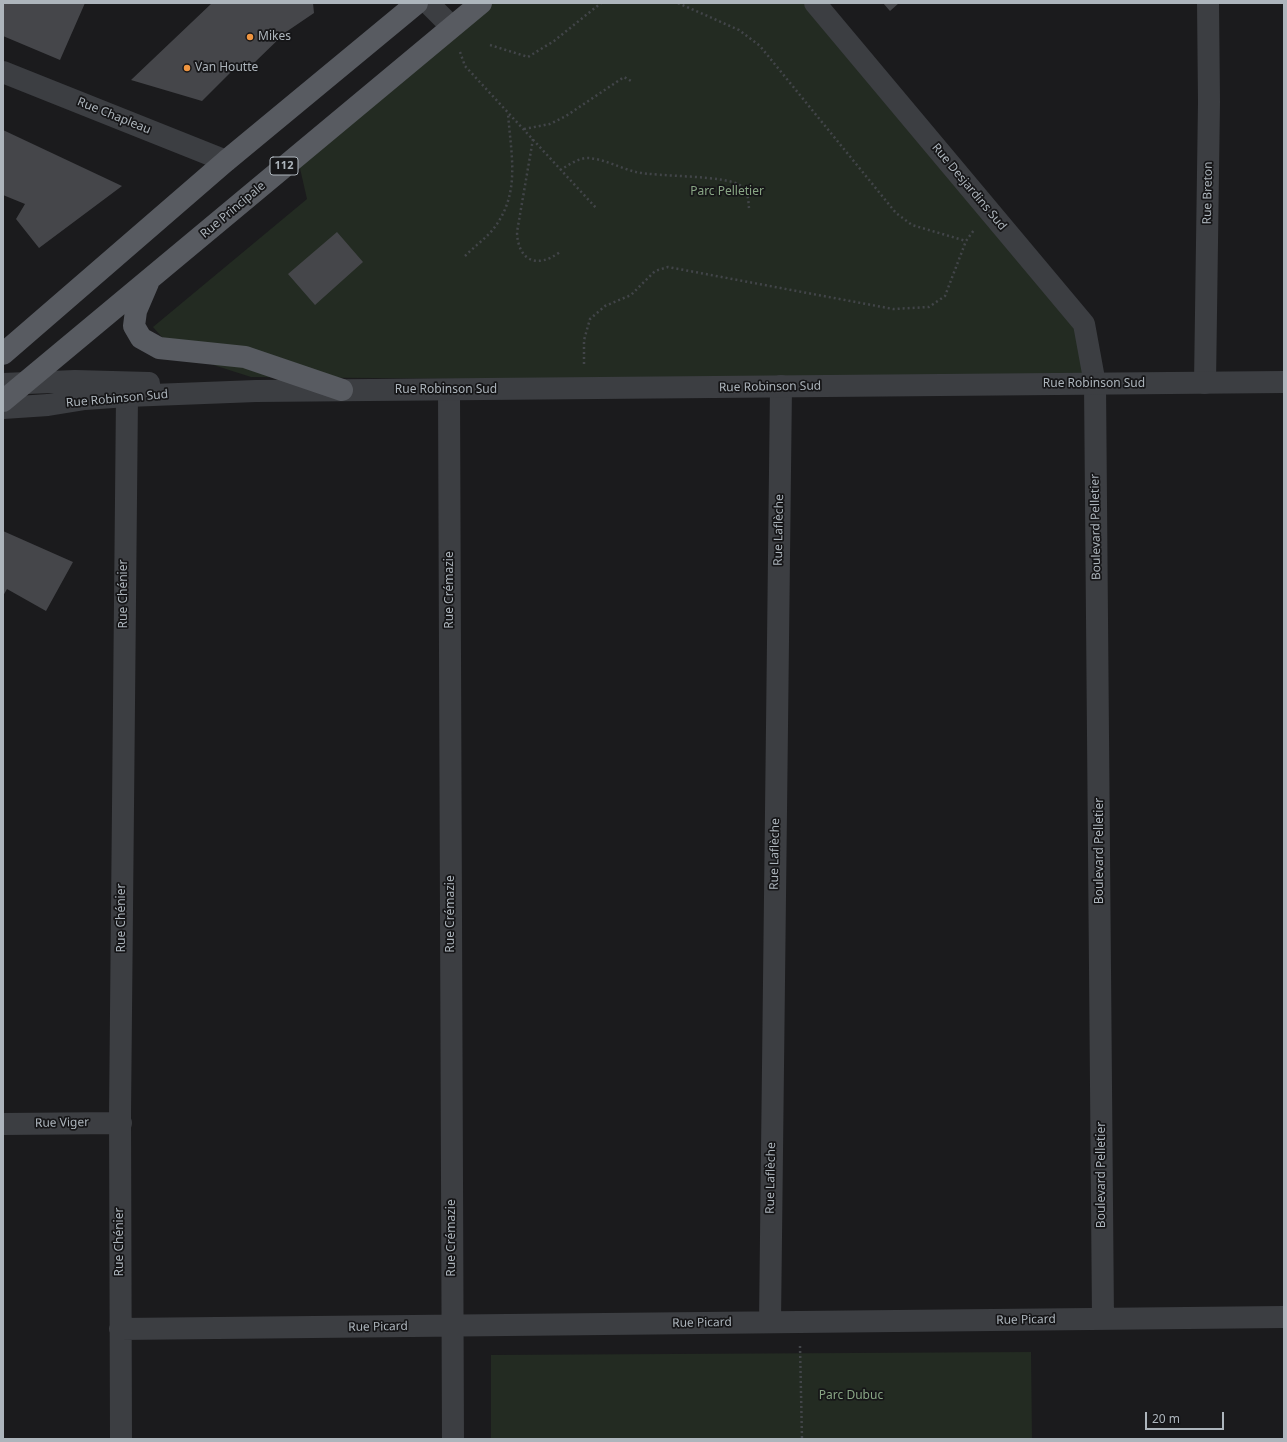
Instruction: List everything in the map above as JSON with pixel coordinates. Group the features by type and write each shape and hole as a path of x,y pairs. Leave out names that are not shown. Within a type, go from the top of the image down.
{"main road":[{"path":"3,354 226,160 417,3"},
{"name":"Rue Principale","path":"3,401 451,26 481,3"},
{"path":"149,279 136,312 134,326 141,338 159,348 245,357 342,390"}],"street":[{"path":"428,3 451,26"},
{"name":"Rue Desjardins Sud","path":"815,3 1084,324 1095,384"},
{"name":"Rue Breton","path":"1204,383 1209,102 1208,3"},
{"name":"Rue Chapleau","path":"3,72 226,160"},
{"name":"Rue Robinson Sud","path":"3,384 123,381 256,391"},
{"name":"Rue Robinson Sud","path":"3,408 48,405 85,399 127,396 256,391 1284,382"},
{"name":"Boulevard Pelletier","path":"1095,384 1103,1319"},
{"name":"Rue Laflèche","path":"770,1322 781,386"},
{"name":"Rue Crémazie","path":"449,390 453,1439"},
{"name":"Rue Chénier","path":"121,1439 121,1123 127,396"},
{"name":"Rue Viger","path":"3,1124 121,1123"},
{"name":"Rue Picard","path":"120,1330 1284,1317"}],"path":[{"path":"490,45 528,57 554,41 601,3"},
{"path":"584,388 584,340 590,318 605,306 631,295 655,271 668,267 893,309 929,307 946,296 966,241 912,225 896,213 760,46 739,30 678,3"},
{"path":"451,26 465,66 597,209"},
{"path":"523,129 550,124 566,116 624,77 633,82"},
{"path":"465,256 490,232 503,212 511,195 513,176 508,112"},
{"path":"533,139 517,232 517,243 522,253 532,260 540,262 550,259 560,252"},
{"path":"560,170 578,160 588,158 635,172 717,179 741,185 748,194 749,208"},
{"path":"800,1322 802,1439"}],"green space":[{"name":"Parc Pelletier","path":"486,3 815,3 1084,324 1095,384 251,377 176,353 153,327 307,199 299,164"},
{"name":"Parc Dubuc","path":"1031,1352 1032,1439 491,1439 491,1355"}],"building":[{"path":"3,3 85,3 60,60 3,36"},
{"path":"212,3 313,3 314,13 286,32 255,62 243,65 231,72 202,101 131,80"},
{"path":"883,3 899,3 890,11"},
{"path":"3,130 122,186 39,248 16,219 25,204 3,195"},
{"path":"337,232 363,262 315,305 288,274"},
{"path":"3,531 73,562 46,611 7,589 3,596"}],"place":[{"name":"Mikes","path":"250,37"},
{"name":"Van Houtte","path":"187,68"}]}
